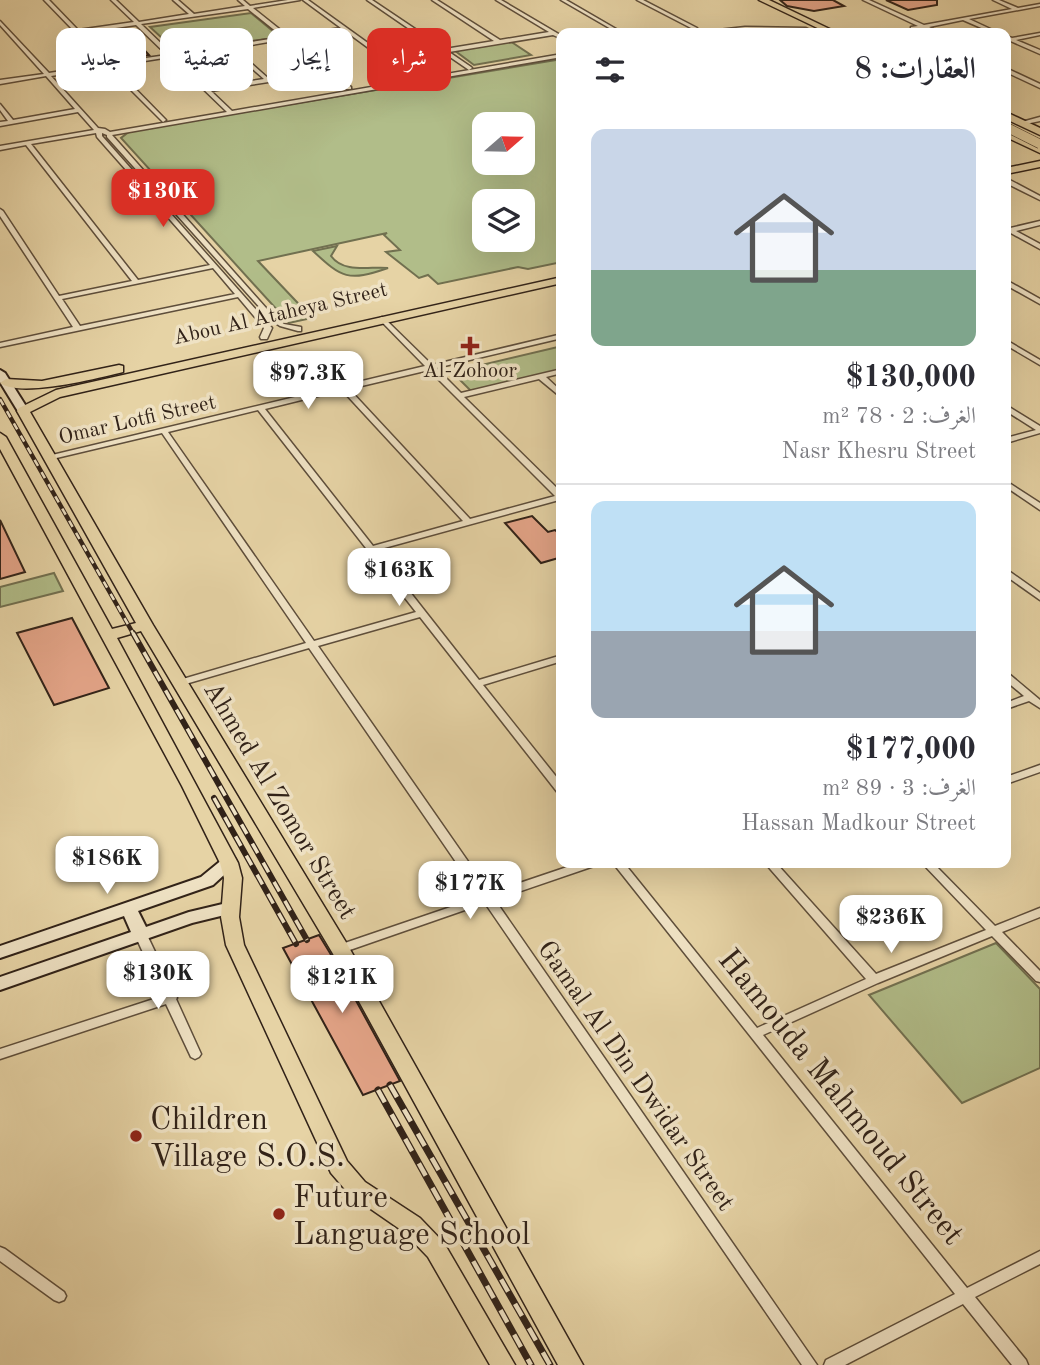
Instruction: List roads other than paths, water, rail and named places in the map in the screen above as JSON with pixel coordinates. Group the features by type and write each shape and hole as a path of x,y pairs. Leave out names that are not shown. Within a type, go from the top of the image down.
{"main road":[{"path":"759,2 805,28"},
{"path":"759,2 821,28"},
{"path":"1011,118 1040,132"},
{"path":"1011,125 1040,142"},
{"path":"1011,129 1040,142"},
{"path":"1011,135 1040,150"},
{"path":"1026,142 1040,142"},
{"path":"1011,170 1040,164"},
{"path":"1011,179 1040,173"},
{"name":"Abou Al Ataheya Street","path":"23,411 54,389 298,329 556,271"},
{"name":"Abou Al Ataheya Street","path":"3,378 54,389 556,281"},
{"path":"3,378 23,411"},
{"name":"Ahmed Al Zomor Street","path":"23,411 145,625 340,949 571,1365"},
{"path":"0,438 109,635 229,863 234,888 231,908 235,945 339,1167 357,1188 412,1225 436,1250 503,1365"},
{"path":"109,635 145,625"},
{"path":"0,951 207,881 229,863"},
{"path":"129,908 141,935"},
{"path":"0,984 201,914 231,908"}],"street":[{"path":"46,0 74,28"},
{"path":"113,0 160,46"},
{"path":"175,0 193,16"},
{"path":"240,0 274,28"},
{"path":"108,28 298,0"},
{"path":"305,0 343,28"},
{"path":"369,0 410,28"},
{"path":"434,0 499,42"},
{"path":"498,0 556,35"},
{"path":"563,0 612,28"},
{"path":"631,0 679,28"},
{"path":"639,0 693,28"},
{"path":"852,0 913,28 1040,5"},
{"path":"865,0 928,28"},
{"path":"995,0 1017,9"},
{"path":"964,19 985,28"},
{"path":"731,28 784,21"},
{"path":"0,22 263,321 268,328 264,337"},
{"path":"774,24 780,28"},
{"path":"451,50 553,33"},
{"path":"1011,38 1040,34"},
{"path":"1011,39 1040,52"},
{"path":"451,71 556,54"},
{"path":"0,148 556,54"},
{"path":"451,56 469,68"},
{"path":"1011,66 1040,79"},
{"path":"253,67 267,79"},
{"path":"1011,72 1040,86"},
{"path":"0,82 56,74"},
{"path":"135,91 163,120"},
{"path":"207,91 229,111"},
{"path":"97,132 110,135 338,91"},
{"path":"0,106 12,122"},
{"path":"0,124 79,110"},
{"path":"1021,123 1040,119"},
{"path":"110,135 273,319 282,325 298,329"},
{"path":"28,144 136,282"},
{"path":"1011,183 1040,198"},
{"path":"0,211 3,220 78,329"},
{"path":"1011,230 1040,223"},
{"path":"1011,232 1040,247"},
{"path":"58,298 214,266"},
{"path":"1011,285 1040,302"},
{"path":"0,345 239,295"},
{"path":"263,321 273,319"},
{"path":"383,319 556,492"},
{"name":"Omar Lotfi Street","path":"48,458 556,338"},
{"path":"1011,345 1040,363"},
{"path":"458,396 556,372"},
{"path":"540,376 556,391"},
{"path":"344,387 468,522"},
{"path":"260,408 556,782"},
{"path":"1011,410 1040,430"},
{"path":"1011,439 1040,430"},
{"name":"Gamal Al Din Dwidar Street","path":"164,431 810,1365"},
{"path":"1011,487 1040,507"},
{"path":"1011,496 1020,493"},
{"path":"372,549 556,498"},
{"path":"1011,576 1040,597"},
{"path":"179,682 422,612"},
{"path":"478,683 556,660"},
{"path":"1011,680 1036,701"},
{"path":"1011,705 1036,701"},
{"path":"1011,779 1040,768"},
{"path":"340,949 575,868"},
{"name":"Hamouda Mahmoud Street","path":"622,868 757,1032 1021,1365"},
{"path":"774,868 874,980"},
{"path":"932,868 1040,978"},
{"path":"757,1032 874,980 1040,912"},
{"path":"141,935 195,1054"},
{"path":"0,1054 171,998"},
{"path":"0,1253 60,1296"},
{"path":"831,1365 1040,1257"}],"railway":[{"path":"0,399 134,635"},
{"path":"133,633 307,940"},
{"path":"214,798 296,944"},
{"path":"390,1085 550,1365"},
{"path":"378,1090 531,1365"}],"place":[{"name":"Al-Zohoor","path":"470,346"},
{"name":"Children Village S.O.S.","path":"136,1136"},
{"name":"Future Language School","path":"279,1214"}]}
